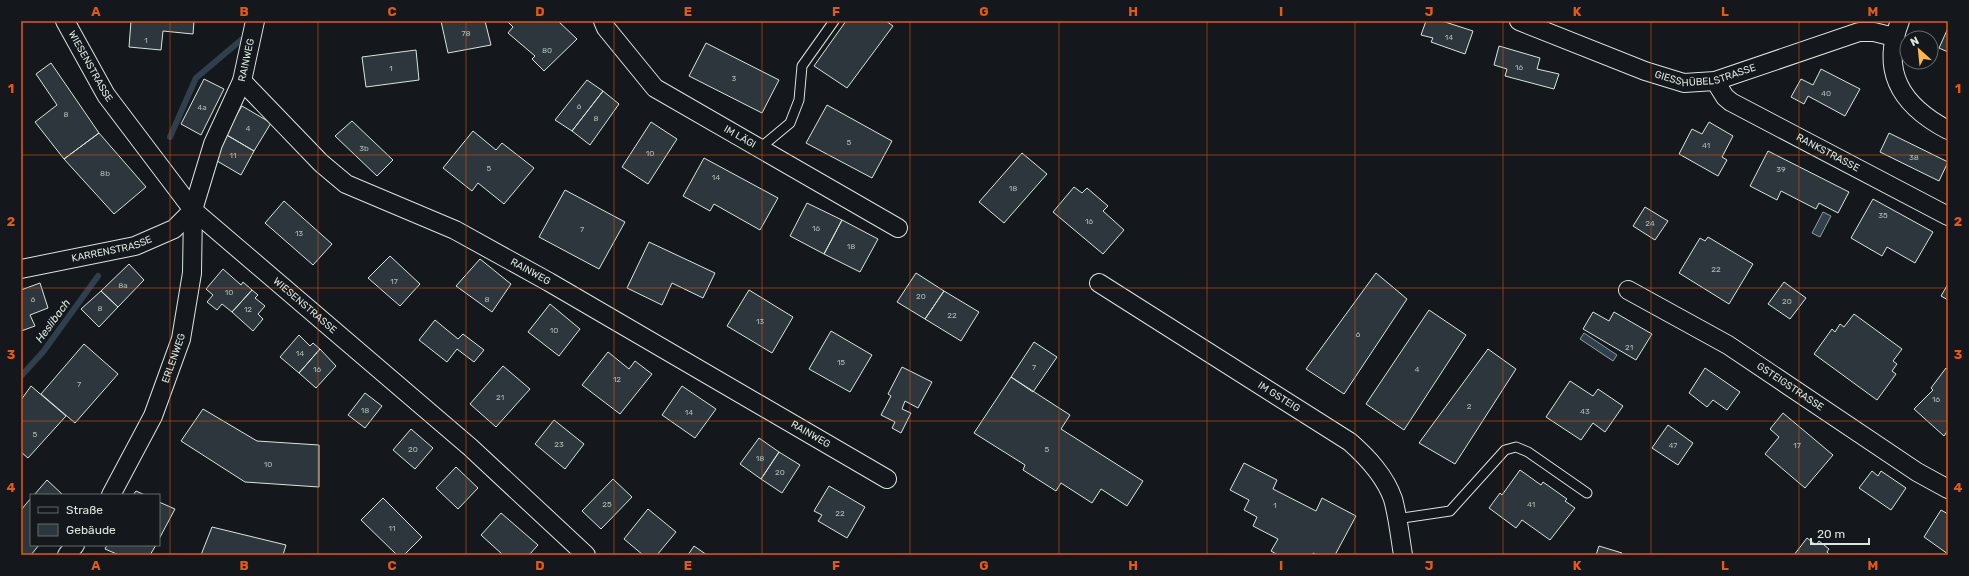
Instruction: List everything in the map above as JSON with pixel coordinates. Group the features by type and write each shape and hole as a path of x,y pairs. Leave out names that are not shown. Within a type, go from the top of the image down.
{"street":[{"name":"WIESENSTRASSE","path":"65,21 106,95 194,210 470,447 586,555"},
{"name":"RAINWEG","path":"255,21 242,81 321,163 346,184 455,230 563,290 887,479"},
{"name":"IM LÄGI","path":"603,21 606,28 655,88 898,228"},
{"name":"GIESSHÜBELSTRASSE","path":"1519,21 1671,80 1684,83 1715,81 1853,34 1897,29"},
{"path":"1897,29 1892,65 1901,90 1918,110 1948,130"},
{"name":"ERLENWEG","path":"112,494 153,416 181,339 192,273 194,210 213,144 242,81"},
{"name":"RANKSTRASSE","path":"1715,81 1725,97 1731,102 1948,216"},
{"name":"KARRENSTRASSE","path":"21,269 135,246 174,229 194,210"},
{"name":"IM GSTEIG","path":"1099,283 1350,442 1374,466 1385,482 1393,500 1403,555"},
{"name":"GSTEIGSTRASSE","path":"1628,290 1728,345 1917,472 1948,489"},
{"path":"67,555 74,546"}],"lane":[{"path":"760,148 790,123 799,100 802,66 834,21"},
{"path":"1396,519 1450,511 1505,450 1516,447 1528,452 1587,493"}],"water":[{"path":"1823,212 1831,216 1820,237 1812,233"},
{"path":"1584,333 1617,355 1613,361 1580,339"}],"building":[{"path":"131,21 194,21 193,34 163,31 161,50 129,47"},
{"path":"441,21 485,21 491,45 448,53"},
{"path":"507,21 558,21 577,39 544,71 532,59 535,56 508,33 513,27"},
{"path":"846,21 886,21 893,26 847,88 814,66"},
{"path":"1426,21 1442,21 1473,31 1465,54 1431,42 1433,38 1421,35"},
{"path":"1948,28 1948,52 1939,48"},
{"path":"706,43 779,80 762,113 689,76"},
{"path":"1499,46 1540,58 1537,69 1559,74 1554,89 1505,76 1507,69 1494,65"},
{"path":"416,50 419,80 366,87 362,57"},
{"path":"51,63 99,133 64,159 35,122 57,105 36,74"},
{"path":"1821,69 1860,89 1845,116 1808,96 1804,104 1791,97 1801,79 1813,85"},
{"path":"204,79 224,89 201,135 181,124"},
{"path":"587,80 603,91 572,131 555,120"},
{"path":"603,91 619,104 590,145 572,131"},
{"path":"827,105 892,141 872,178 806,143"},
{"path":"242,106 271,123 254,151 225,134"},
{"path":"352,121 393,160 377,176 335,136"},
{"path":"651,122 677,139 648,184 622,167"},
{"path":"1709,122 1733,136 1722,157 1727,160 1718,176 1679,154 1692,129 1702,134"},
{"path":"473,131 496,150 502,143 534,168 504,204 478,183 472,191 443,168"},
{"path":"99,133 146,187 114,214 64,159"},
{"path":"1889,133 1948,162 1939,181 1880,152"},
{"path":"225,134 254,151 241,175 212,158"},
{"path":"1768,151 1849,192 1838,213 1819,203 1816,209 1781,191 1777,200 1750,186"},
{"path":"1022,153 1047,174 1004,223 979,202"},
{"path":"704,158 778,198 760,230 714,204 710,211 683,196"},
{"path":"1074,187 1082,193 1087,188 1108,206 1103,211 1124,230 1103,254 1053,212"},
{"path":"565,190 625,222 599,269 539,237"},
{"path":"1873,199 1933,232 1915,263 1887,247 1882,256 1851,238"},
{"path":"284,201 332,244 313,265 265,223"},
{"path":"807,203 842,220 824,254 790,236"},
{"path":"1645,207 1668,221 1655,240 1633,226"},
{"path":"842,220 878,239 860,272 824,254"},
{"path":"1708,237 1753,264 1729,304 1679,273 1700,238 1705,241"},
{"path":"649,242 715,273 703,298 672,283 662,305 627,288"},
{"path":"390,256 420,284 400,306 368,278"},
{"path":"480,259 511,284 492,312 456,286"},
{"path":"129,264 144,280 118,307 101,291"},
{"path":"223,269 241,285 243,282 252,290 232,312 222,304 217,310 207,302 213,295 206,289"},
{"path":"916,273 944,291 925,319 897,302"},
{"path":"1376,273 1407,299 1344,394 1306,369"},
{"path":"1784,282 1806,298 1790,319 1768,304"},
{"path":"40,283 48,308 30,315 35,326 21,331 21,290"},
{"path":"1948,284 1948,300 1941,296"},
{"path":"252,290 258,295 255,298 265,306 258,314 263,319 253,331 232,312"},
{"path":"749,290 793,317 772,353 727,326"},
{"path":"101,291 118,307 99,327 81,309"},
{"path":"944,291 979,312 961,341 925,319"},
{"path":"550,304 580,329 559,356 528,332"},
{"path":"1429,310 1466,335 1404,430 1366,404"},
{"path":"1593,312 1609,321 1614,312 1652,334 1636,360 1583,329"},
{"path":"1854,314 1902,349 1893,361 1897,364 1892,371 1896,374 1877,400 1814,354 1832,329 1835,332 1840,324 1844,327"},
{"path":"435,320 458,339 463,334 484,350 474,362 457,349 447,362 419,340"},
{"path":"831,331 872,355 850,392 809,369"},
{"path":"299,335 310,346 313,343 320,349 299,373 280,357"},
{"path":"1034,342 1057,357 1033,392 1011,377"},
{"path":"84,344 118,374 75,423 41,394"},
{"path":"320,349 336,366 316,388 299,373"},
{"path":"1488,349 1516,369 1455,464 1419,443"},
{"path":"608,352 629,369 635,361 652,374 620,414 582,385"},
{"path":"503,366 530,389 496,427 470,404"},
{"path":"902,367 932,382 918,408 905,401 902,409 911,413 901,433 892,428 895,422 881,415 891,396 888,394"},
{"path":"1705,368 1740,392 1727,410 1713,400 1707,407 1689,393"},
{"path":"1946,368 1948,370 1948,430 1944,436 1914,409 1933,390 1931,388"},
{"path":"1011,377 1070,415 1061,429 1143,481 1127,506 1101,489 1092,503 1061,483 1056,491 1023,470 1025,465 974,433"},
{"path":"1570,381 1593,396 1598,389 1623,406 1605,432 1593,423 1581,440 1546,417"},
{"path":"31,386 66,416 28,458 21,452 21,400"},
{"path":"682,386 716,409 695,438 662,415"},
{"path":"365,393 382,406 365,428 348,415"},
{"path":"203,409 257,441 319,445 319,487 245,482 181,441"},
{"path":"1783,413 1833,455 1805,488 1765,454 1779,437 1770,429"},
{"path":"554,420 584,444 565,469 535,444"},
{"path":"1668,425 1693,443 1678,465 1652,448"},
{"path":"411,429 433,448 415,469 393,450"},
{"path":"759,438 779,452 761,479 740,464"},
{"path":"779,452 800,465 782,493 761,479"},
{"path":"1244,463 1277,480 1273,489 1316,511 1322,498 1356,516 1335,555 1317,555 1313,553 1312,555 1278,555 1271,551 1278,539 1253,526 1257,517 1244,510 1249,500 1230,490"},
{"path":"456,467 478,488 458,509 436,488"},
{"path":"1520,470 1541,485 1543,482 1567,499 1565,501 1575,508 1550,540 1522,520 1516,528 1489,508 1500,493 1502,495"},
{"path":"1872,471 1878,476 1881,471 1906,488 1891,510 1859,488"},
{"path":"613,479 632,497 601,529 582,511"},
{"path":"47,480 62,494 35,494"},
{"path":"829,486 865,507 847,538 818,521 822,515 814,511"},
{"path":"136,491 143,494 134,494"},
{"path":"383,498 422,537 404,555 397,555 361,520"},
{"path":"30,499 30,546 38,546 31,555 21,555 21,510"},
{"path":"160,502 175,509 160,537"},
{"path":"648,509 676,532 657,555 643,555 624,539"},
{"path":"1941,510 1948,514 1948,554 1924,537"},
{"path":"501,513 538,545 529,555 503,555 481,535"},
{"path":"212,527 286,545 283,555 201,555"},
{"path":"1807,538 1816,545 1819,541 1829,549 1827,552 1830,555 1794,555"},
{"path":"106,546 155,546 150,555 119,555 105,549"},
{"path":"694,546 707,555 688,555"},
{"path":"1599,546 1622,553 1622,555 1596,555"}],"waterway":[{"name":"Heslibach","path":"170,137 196,78 241,40"},
{"name":"Heslibach","path":"21,376 43,352 98,276"}]}
